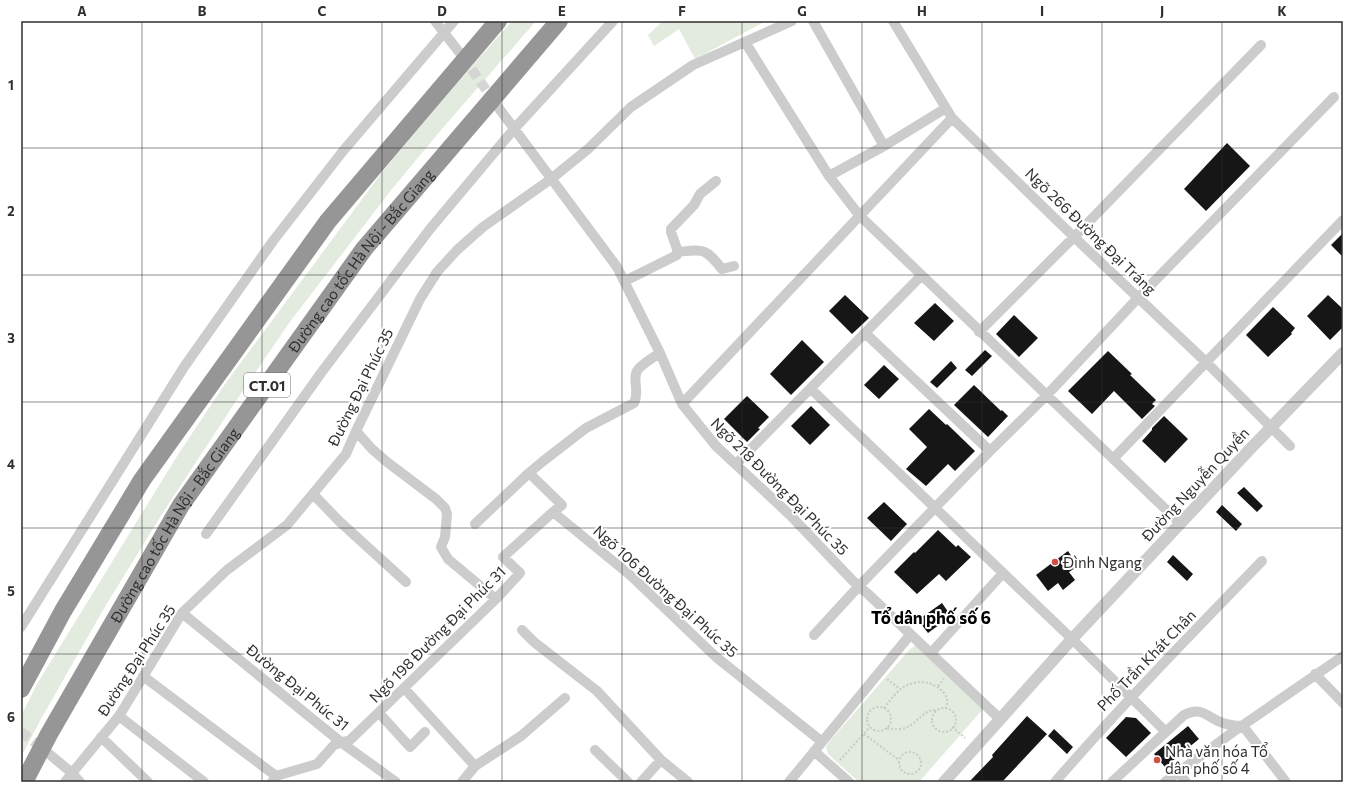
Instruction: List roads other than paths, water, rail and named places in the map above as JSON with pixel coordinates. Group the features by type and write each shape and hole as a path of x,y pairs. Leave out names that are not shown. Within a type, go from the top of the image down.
{"highway":[{"name":"CT.01","path":"21,689 63,612 142,480 328,221 498,21"},
{"name":"Đường cao tốc Hà Nội - Bắc Giang","path":"24,782 49,734 181,505 364,249 559,21"}],"street":[{"path":"435,21 459,52"},
{"path":"21,627 184,367 273,242 343,151 454,21"},
{"path":"206,534 321,373 430,229 514,129 613,21"},
{"name":"Đường Đại Phúc 35","path":"65,782 119,716 182,613 227,570 287,525 346,454 420,299 437,272 457,250 483,227 551,179 588,149 631,108 694,65 792,21"},
{"path":"813,21 884,146"},
{"name":"Ngõ 266 Đường Đại Tráng","path":"893,21 952,118 1074,237 1206,362 1290,446"},
{"path":"745,42 828,176 859,215 979,332 1180,523"},
{"path":"979,332 1261,45"},
{"path":"814,635 859,586 990,451 1046,396 1138,298 1334,97"},
{"name":"Ngõ 218 Đường Đại Phúc 35","path":"495,103 617,267 660,352 682,404 716,446 790,514 853,581 1000,719"},
{"path":"828,176 884,146 946,108"},
{"path":"682,404 952,118"},
{"path":"678,252 671,229 694,205 700,194 716,181"},
{"path":"1113,459 1343,220"},
{"path":"678,252 696,250 708,252 722,269 734,266"},
{"path":"625,281 675,257 678,252"},
{"path":"736,464 922,276"},
{"path":"865,333 990,451"},
{"path":"475,524 529,473 586,428 634,403 637,398 635,375 637,369 660,352"},
{"name":"Đường Nguyễn Quyền","path":"944,782 1072,638 1343,353"},
{"path":"811,389 1072,638 1130,698 1165,731"},
{"path":"356,431 372,449 436,499 445,508 447,514 445,537 441,548 448,559 496,600"},
{"path":"529,473 562,505 553,512"},
{"path":"313,494 339,521 406,582"},
{"name":"Ngõ 198 Đường Đại Phúc 31","path":"274,779 317,764 334,745 350,740 379,713 496,600 520,573 503,557 553,512"},
{"name":"Ngõ 106 Đường Đại Phúc 35","path":"553,512 630,575 716,657 821,741"},
{"name":"Phố Trần Khát Chân","path":"1054,782 1130,698 1262,561"},
{"path":"931,653 1003,573"},
{"name":"Đường Đại Phúc 31","path":"182,613 342,743 396,782"},
{"path":"522,630 534,642 597,691 661,760 688,782"},
{"path":"789,782 821,741 910,635"},
{"path":"1165,782 1233,732 1343,656"},
{"path":"1315,674 1343,703"},
{"path":"143,676 274,779"},
{"path":"404,688 475,766"},
{"path":"462,782 475,766 521,736 565,698"},
{"path":"1112,782 1165,731 1184,715 1195,711 1205,713 1226,725 1243,726 1286,782"},
{"path":"379,713 410,746 425,732"},
{"path":"119,716 204,782"},
{"path":"102,737 148,782"},
{"path":"595,750 628,782"},
{"path":"814,751 849,782"},
{"path":"48,753 72,773 80,782"},
{"path":"641,782 661,760"},
{"path":"1178,772 1186,782"}],"tunnel":[{"path":"463,57 494,101"},
{"path":"21,732 45,750"}],"place":[{"name":"Đình Ngang","path":"1055,562"},
{"name":"Nhà văn hóa Tổ dân phố số 4","path":"1157,760"}],"district":[{"name":"Tổ dân phố số 6","path":"931,617"}]}
